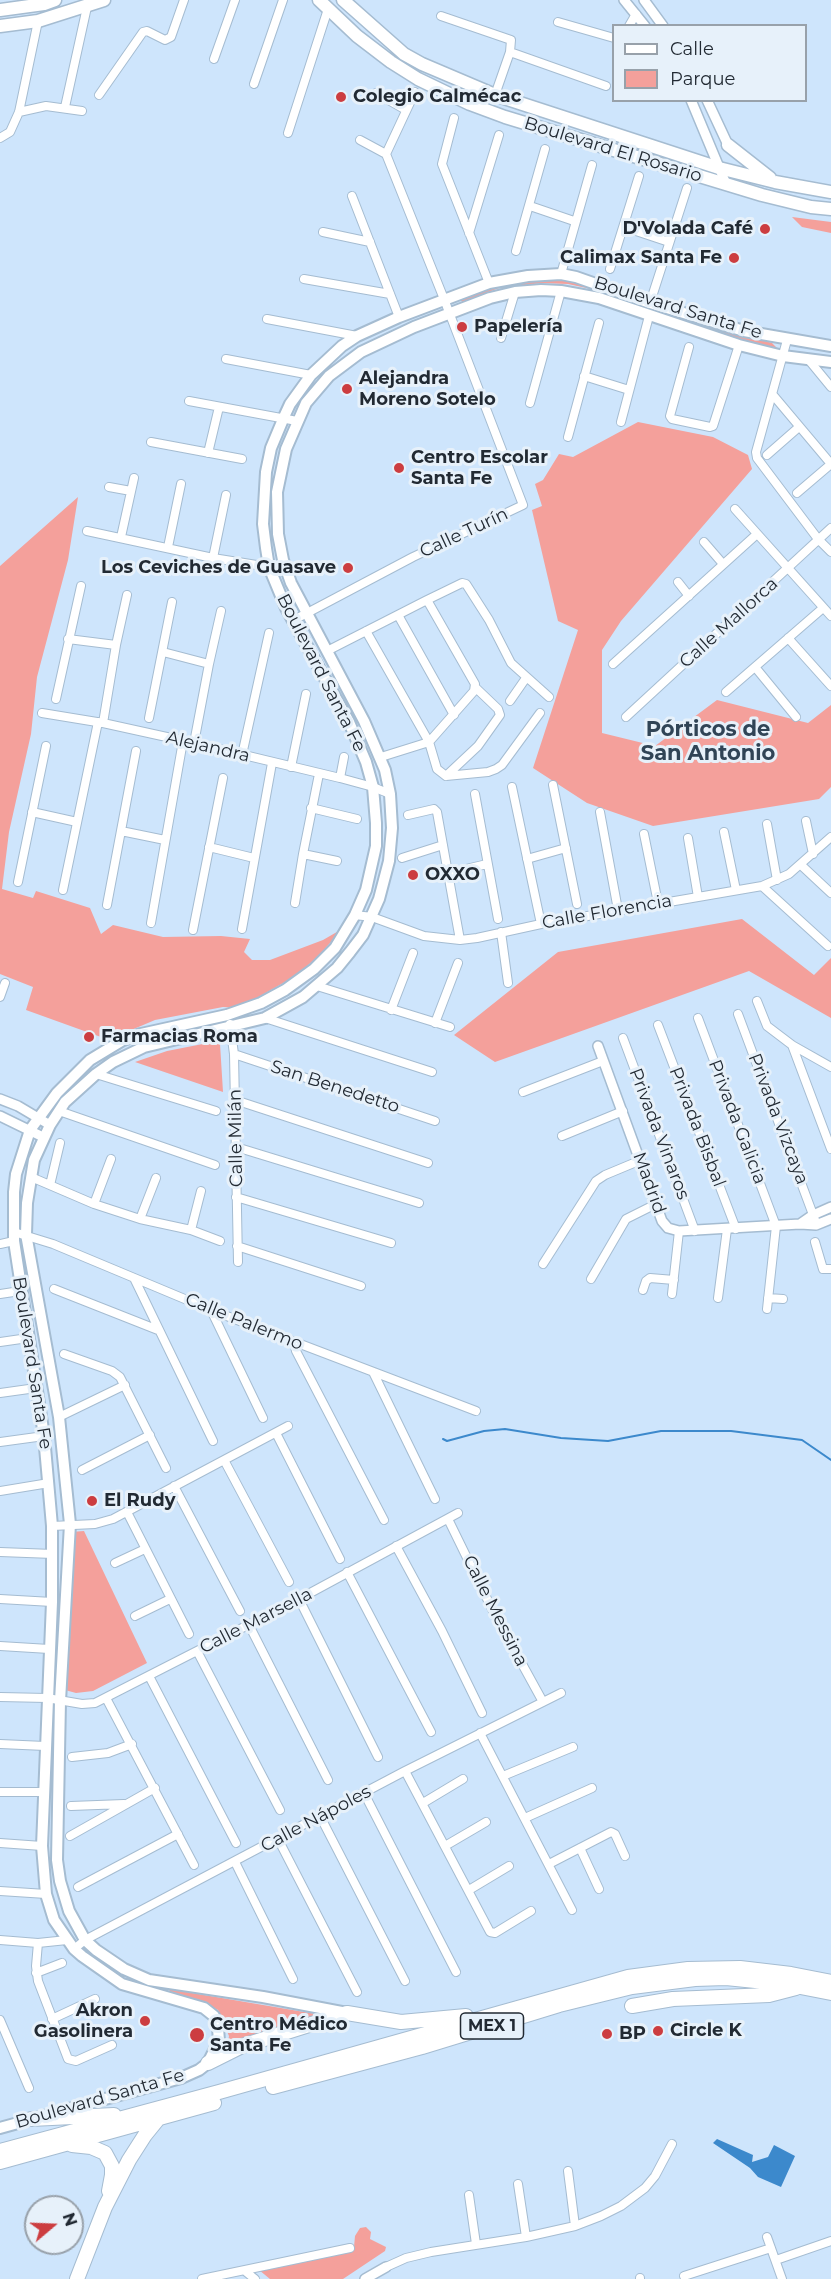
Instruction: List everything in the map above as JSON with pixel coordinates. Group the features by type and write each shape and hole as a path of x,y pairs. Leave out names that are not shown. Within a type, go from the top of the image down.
{"highway":[{"name":"MEX 1","path":"0,2151 628,1977 688,1969 755,1969 831,1983"},
{"name":"MEX 1","path":"0,2162 632,1987 695,1979 726,1978 800,1986 831,1993"},
{"path":"632,2006 673,1999 769,1995 800,1986"},
{"path":"208,2063 242,2046 347,2013 401,2022 497,2013"},
{"path":"31,2119 137,2114"},
{"path":"77,2279 105,2207 136,2148 158,2120"},
{"path":"61,2145 91,2147 105,2153 112,2166 112,2175 105,2207"}],"main road":[{"path":"0,10 44,4 56,0"},
{"path":"0,26 38,21 104,0"},
{"name":"Boulevard El Rosario","path":"344,0 389,41 413,59 495,95 719,168 831,192"},
{"name":"Boulevard El Rosario","path":"323,5 357,36 391,62 418,79 470,104 505,117 726,184 786,201 831,209"},
{"path":"728,145 776,182"},
{"name":"Boulevard Santa Fe","path":"0,2128 181,2078 208,2063 219,2041 214,2016 204,2008 122,1984 103,1973 74,1949 54,1920 46,1894 42,1846 52,1602 52,1526 44,1436 20,1292 14,1237 14,1192 16,1174 30,1130 68,1080 90,1059 141,1034 227,1015 271,998 314,969 335,948 355,915 368,883 376,846 376,823 373,787 366,762 350,722 292,621 269,567 263,524 264,484 271,448 284,417 295,396 311,375 342,346 357,336 399,317 489,283 528,276 561,274 744,331 831,346"},
{"name":"Boulevard Santa Fe","path":"347,2013 263,1997 149,1980 123,1969 85,1940 69,1911 60,1881 57,1860 60,1701 70,1524 59,1417 26,1234 31,1177 43,1137 50,1125 59,1111 96,1074 122,1057 144,1047 266,1018 291,1004 337,969 363,935 379,899 389,861 392,828 390,794 381,758 364,721 291,584 283,560 277,513 280,473 297,421 306,403 318,388 340,367 387,338 490,298 515,292 541,290 599,298 739,345 783,356 831,362"}],"street":[{"path":"99,95 143,32 147,31 165,40 171,38 184,0"},
{"path":"214,59 235,0"},
{"path":"254,84 283,0"},
{"path":"624,0 644,24"},
{"path":"644,0 662,24"},
{"path":"288,133 323,5"},
{"path":"65,107 87,7"},
{"path":"630,24 636,14"},
{"path":"441,16 510,39 513,42 495,95"},
{"path":"0,138 10,132 20,112 38,21"},
{"path":"558,22 612,37"},
{"path":"510,52 606,86"},
{"path":"360,141 386,154 415,92"},
{"path":"376,93 406,110"},
{"path":"692,102 726,184"},
{"path":"708,102 728,145"},
{"path":"20,112 46,106 82,111"},
{"path":"454,118 442,164 489,283"},
{"path":"469,233 499,135"},
{"path":"516,251 546,149"},
{"name":"Calle Turín","path":"306,614 413,557 523,505 386,154"},
{"path":"561,274 574,221 592,165"},
{"path":"610,269 639,176"},
{"path":"650,303 687,188"},
{"path":"352,196 399,317"},
{"path":"530,206 574,221"},
{"path":"624,227 669,242"},
{"path":"324,232 370,242"},
{"path":"304,279 390,294"},
{"path":"599,298 602,286"},
{"path":"530,403 561,291"},
{"path":"501,338 515,292"},
{"path":"690,329 695,315"},
{"path":"621,422 649,316"},
{"path":"267,319 357,336"},
{"path":"568,437 598,323"},
{"path":"787,340 756,452 757,458 818,539 831,552"},
{"path":"689,347 670,416 672,419 710,427 713,426 739,345"},
{"path":"808,358 831,387"},
{"path":"226,359 311,375"},
{"path":"584,376 629,390"},
{"path":"773,395 831,464 797,493"},
{"path":"189,401 297,421"},
{"path":"208,453 219,407"},
{"path":"767,455 799,427"},
{"path":"151,442 242,459"},
{"path":"121,537 134,478"},
{"path":"168,547 181,484"},
{"path":"109,487 131,491"},
{"path":"213,558 226,495"},
{"path":"735,509 831,616"},
{"name":"Calle Mallorca","path":"626,717 831,528"},
{"path":"87,531 213,558 269,567"},
{"path":"613,664 757,534"},
{"path":"704,542 723,564"},
{"path":"678,582 689,596"},
{"path":"327,651 462,583 466,584 489,620 511,663 549,697"},
{"path":"56,699 81,586"},
{"path":"63,890 127,595"},
{"path":"427,600 476,688 498,709 500,715 478,746 446,776"},
{"path":"150,718 172,602"},
{"path":"726,692 823,608"},
{"path":"194,743 221,611"},
{"path":"292,621 306,614"},
{"path":"398,615 454,715"},
{"path":"366,631 429,742 436,769 446,776 496,770 540,713"},
{"path":"242,755 269,633"},
{"path":"788,638 831,686"},
{"path":"68,639 116,645"},
{"path":"163,652 209,664"},
{"path":"754,667 796,717"},
{"path":"510,701 526,678"},
{"path":"381,758 429,742 476,688"},
{"path":"291,767 306,694"},
{"name":"Alejandra","path":"42,713 194,743 340,778 390,794"},
{"path":"151,922 183,741"},
{"path":"18,882 46,746"},
{"path":"106,905 136,751"},
{"path":"340,778 344,757"},
{"path":"242,929 272,763"},
{"path":"295,903 319,774"},
{"path":"193,930 223,778"},
{"path":"553,785 577,904"},
{"path":"512,787 541,924"},
{"path":"475,795 498,918"},
{"path":"311,808 357,819"},
{"path":"408,815 436,810 460,940"},
{"path":"32,812 77,822"},
{"path":"600,812 618,910"},
{"path":"806,821 813,854"},
{"path":"767,824 777,880"},
{"path":"121,831 165,840"},
{"path":"724,832 736,890"},
{"path":"644,834 658,903"},
{"path":"688,838 698,897"},
{"name":"Calle Florencia","path":"355,915 372,917 424,936 460,940 762,886 777,880 801,865 830,839"},
{"path":"402,858 443,845"},
{"path":"209,847 254,858"},
{"path":"527,859 566,848"},
{"path":"303,854 337,861"},
{"path":"448,873 487,864"},
{"path":"801,865 831,893"},
{"path":"762,886 828,946"},
{"path":"501,932 508,983"},
{"path":"391,1010 413,953"},
{"path":"435,1023 458,963"},
{"path":"0,997 5,983"},
{"path":"317,986 450,1027"},
{"path":"756,1001 767,1026 792,1045 831,1067"},
{"name":"Privada Vizcaya","path":"738,1014 816,1225"},
{"name":"Calle Milán","path":"227,1015 234,1054 238,1262"},
{"path":"266,1018 432,1072"},
{"name":"Privada Galicia","path":"698,1018 776,1226"},
{"name":"Privada Bisbal","path":"658,1025 731,1229"},
{"name":"Privada Vinaros","path":"623,1038 695,1231"},
{"path":"792,1045 830,1145"},
{"name":"Madrid","path":"598,1046 656,1204 668,1228 680,1232 800,1224 816,1225"},
{"name":"San Benedetto","path":"234,1054 435,1121"},
{"path":"523,1092 603,1061"},
{"path":"96,1074 216,1111"},
{"path":"0,1099 50,1125"},
{"path":"236,1100 428,1163"},
{"path":"59,1111 215,1165"},
{"path":"562,1136 623,1111"},
{"path":"0,1116 43,1137"},
{"path":"50,1185 60,1143"},
{"path":"236,1146 419,1203"},
{"path":"94,1204 111,1159"},
{"path":"543,1264 596,1181 604,1174 641,1160"},
{"path":"31,1177 94,1204 140,1219 191,1230 220,1241"},
{"path":"140,1219 156,1178"},
{"path":"191,1230 201,1191"},
{"path":"236,1197 391,1243"},
{"path":"591,1279 626,1219 656,1204"},
{"path":"813,1215 831,1207"},
{"name":"Madrid","path":"800,1224 813,1215"},
{"path":"816,1225 831,1219"},
{"path":"767,1309 776,1226"},
{"path":"718,1298 731,1229"},
{"path":"672,1294 680,1232"},
{"name":"Calle Palermo","path":"14,1237 26,1234 211,1310 476,1411"},
{"path":"0,1244 14,1237"},
{"path":"815,1242 824,1269 831,1269"},
{"path":"237,1246 361,1286"},
{"path":"134,1278 213,1441"},
{"path":"644,1290 646,1281 650,1278 674,1280"},
{"path":"54,1289 158,1330"},
{"path":"0,1294 20,1292"},
{"path":"768,1298 783,1299"},
{"path":"211,1310 263,1418"},
{"path":"0,1342 28,1338"},
{"path":"294,1342 296,1351 384,1520"},
{"path":"64,1354 112,1371 120,1377 166,1468"},
{"path":"373,1372 435,1499"},
{"path":"59,1417 125,1384"},
{"path":"0,1393 36,1388"},
{"path":"52,1526 105,1522 288,1426"},
{"path":"276,1433 340,1559"},
{"path":"82,1470 150,1435"},
{"path":"0,1442 44,1436"},
{"path":"224,1460 289,1582"},
{"path":"0,1491 49,1483"},
{"path":"174,1486 240,1611"},
{"path":"127,1512 189,1634"},
{"name":"Calle Marsella","path":"0,1697 47,1698 88,1704 106,1698 299,1599 458,1513"},
{"name":"Calle Messina","path":"448,1519 493,1611 543,1702"},
{"path":"396,1546 442,1631 482,1713"},
{"path":"115,1563 145,1549"},
{"path":"0,1552 53,1554"},
{"path":"347,1572 431,1732"},
{"path":"0,1599 52,1602"},
{"path":"135,1616 170,1599"},
{"path":"299,1599 378,1757"},
{"path":"249,1625 328,1780"},
{"path":"0,1646 49,1649"},
{"path":"197,1651 280,1810"},
{"path":"149,1676 236,1843"},
{"name":"Calle Nápoles","path":"74,1949 85,1940 405,1771 561,1693"},
{"path":"106,1698 194,1864"},
{"path":"480,1733 573,1910"},
{"path":"0,1744 45,1746"},
{"path":"72,1757 108,1753 132,1744"},
{"path":"503,1776 573,1747"},
{"path":"405,1771 493,1934 531,1911"},
{"path":"423,1803 463,1779"},
{"path":"70,1836 155,1788"},
{"path":"525,1818 592,1788"},
{"path":"0,1792 45,1792"},
{"path":"364,1793 456,1972"},
{"path":"71,1806 126,1804"},
{"path":"320,1816 405,1981"},
{"path":"445,1846 486,1822"},
{"path":"549,1864 612,1832 625,1856"},
{"path":"78,1887 178,1834"},
{"path":"278,1839 357,1992"},
{"path":"0,1843 42,1846"},
{"path":"580,1848 599,1889"},
{"path":"235,1862 294,1979"},
{"path":"469,1890 509,1866"},
{"path":"0,1891 46,1894"},
{"path":"0,1940 39,1943 67,1940"},
{"path":"39,1943 36,1973 70,2061 112,2045"},
{"path":"36,1973 62,1963"},
{"path":"155,1995 161,1982"},
{"path":"52,2019 94,1999"},
{"path":"0,2020 29,2088"},
{"path":"364,2279 386,2267 415,2256 526,2237 575,2226 601,2216 635,2197 655,2176 672,2144"},
{"path":"567,2171 575,2226"},
{"path":"518,2184 526,2237"},
{"path":"469,2195 476,2244"},
{"path":"767,2237 782,2279"},
{"path":"776,2260 831,2241"},
{"path":"202,2279 350,2248"},
{"path":"684,2276 771,2248"},
{"path":"379,2279 386,2267"},
{"path":"245,2271 255,2279"}],"green space":[{"path":"792,217 831,222 831,233 802,227"},
{"path":"559,277 595,288 542,283 499,288 461,301 461,298 498,284"},
{"path":"705,324 772,343 777,348 751,345 705,328"},
{"path":"638,422 713,437 748,455 752,469 621,621 602,650 602,733 655,746 717,700 808,723 831,705 831,787 819,799 653,826 587,803 533,768 578,630 558,621 532,510 542,506 535,484 543,480 559,454 573,457"},
{"path":"78,497 68,560 37,677 31,734 9,832 2,889 33,898 36,891 90,908 101,934 113,925 163,937 221,936 250,939 244,952 252,960 270,960 323,940 342,929 318,957 292,978 239,1008 223,1007 155,1020 112,1041 26,1010 33,987 0,974 0,566"},
{"path":"742,919 814,975 831,958 831,1018 749,971 495,1062 454,1035 558,952"},
{"path":"218,1041 223,1092 135,1062 167,1051"},
{"path":"84,1531 147,1663 93,1691 76,1693 65,1690 71,1532"},
{"path":"169,1989 329,2015 227,2047 229,2036 218,2010 202,2002 170,1992"},
{"path":"366,2227 371,2232 370,2239 386,2247 385,2251 343,2279 270,2279 259,2270 349,2250 354,2247 355,2236 360,2228"}],"water":[{"path":"717,2139 753,2155 752,2162 768,2157 774,2145 795,2156 781,2187 758,2177 750,2168 713,2143"}],"waterway":[{"path":"443,1439 447,1441 484,1431 505,1429 561,1438 608,1441 661,1431 731,1431 802,1440 831,1460"}],"place":[{"name":"Colegio Calmécac","path":"341,97"},
{"name":"D'Volada Café","path":"765,229"},
{"name":"Calimax Santa Fe","path":"734,258"},
{"name":"Papelería","path":"462,327"},
{"name":"Alejandra Moreno Sotelo","path":"347,389"},
{"name":"Centro Escolar Santa Fe","path":"399,468"},
{"name":"Los Ceviches de Guasave","path":"348,568"},
{"name":"OXXO","path":"413,875"},
{"name":"Farmacias Roma","path":"89,1037"},
{"name":"El Rudy","path":"92,1501"},
{"name":"Akron Gasolinera","path":"145,2021"},
{"name":"Circle K","path":"658,2031"},
{"name":"BP","path":"607,2034"},
{"name":"Centro Médico Santa Fe","path":"197,2035"}],"district":[{"name":"Pórticos de San Antonio","path":"708,742"}]}
